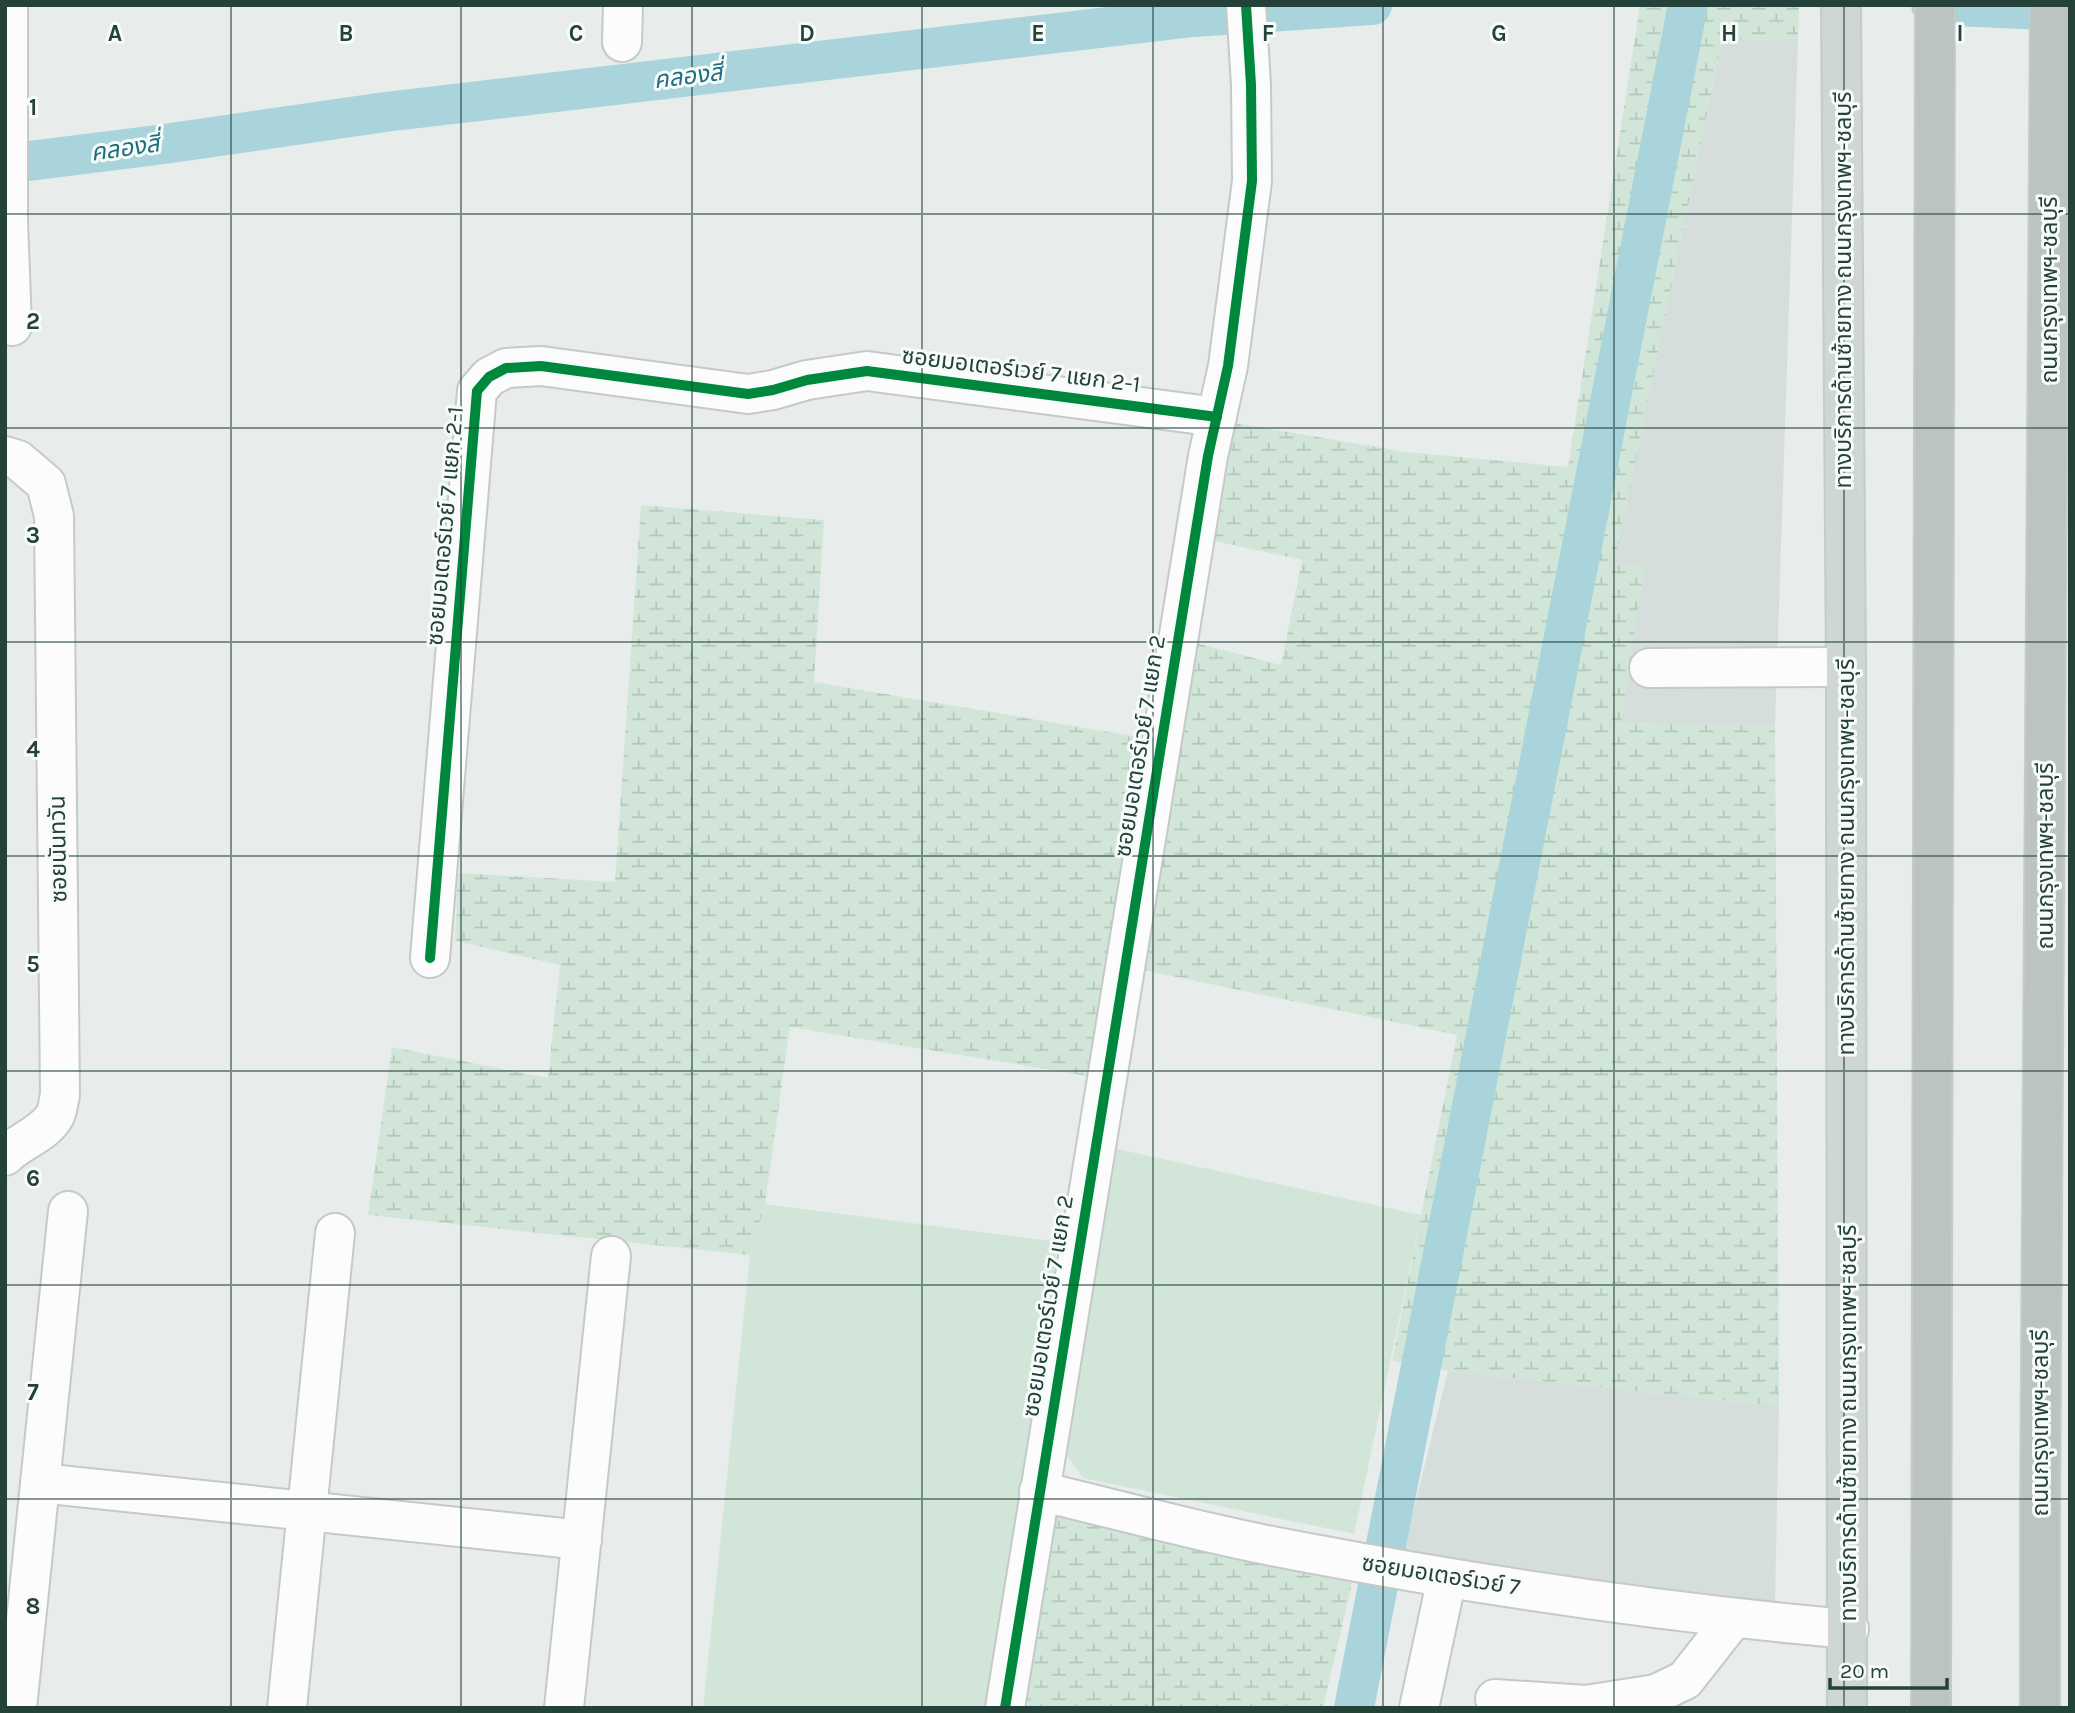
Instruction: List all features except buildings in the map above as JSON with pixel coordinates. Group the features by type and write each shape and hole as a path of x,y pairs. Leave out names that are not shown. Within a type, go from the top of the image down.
{"highway":[{"path":"1931,1708 1935,5"},
{"name":"ถนนกรุงเทพฯ-ชลบุรี","path":"2040,1708 2050,5"}],"main road":[{"name":"ทางบริการด้านซ้ายทาง ถนนกรุงเทพฯ-ชลบุรี","path":"1841,5 1846,667 1847,1708"}],"street":[{"path":"8,5 8,221 12,326"},
{"name":"ซอยมอเตอร์เวย์ 7 แยก 2","path":"1005,1708 1208,456 1228,366 1252,181 1251,85 1246,5"},
{"name":"ซอยมอเตอร์เวย์ 7 แยก 2-1","path":"430,958 477,391 489,377 506,368 541,366 748,394 867,370 1217,417"},
{"name":"ซอยนันทวัน","path":"5,456 18,460 46,484 54,516 60,1096 55,1117 5,1156"},
{"path":"1649,668 1846,667"},
{"path":"17,1708 68,1211"},
{"path":"287,1708 335,1233"},
{"path":"564,1708 611,1256"},
{"path":"40,1483 582,1540"},
{"name":"ซอยมอเตอร์เวย์ 7","path":"1039,1492 1322,1555 1437,1576 1733,1619 1849,1629"},
{"path":"1419,1708 1437,1576"},
{"path":"1495,1699 1586,1705 1656,1693 1685,1680 1733,1619"}],"shaded area":[{"path":"1798,39 1775,726 1621,723 1644,566 1613,565 1722,40"},
{"path":"1448,1371 1779,1406 1775,1604 1403,1553"}],"green space":[{"path":"1640,5 1799,5 1798,39 1722,40 1614,564 1644,566 1621,723 1775,726 1779,1406 1448,1371 1392,1361 1457,1035 1143,970 1193,642 1281,665 1302,560 1215,541 1235,423 1406,452 1568,467"},
{"path":"641,505 824,520 814,682 1145,738 1088,1076 790,1027 765,1204 750,1255 368,1215 392,1047 548,1078 560,965 455,941 458,873 615,882"},
{"path":"1117,1149 1421,1215 1354,1534 1083,1478 1065,1452"},
{"path":"765,1204 1058,1242 989,1708 703,1708 750,1255"},
{"path":"1053,1513 1352,1583 1323,1708 1024,1708"}],"waterway":[{"name":"คลองสี่","path":"5,164 385,112 1193,17 1372,5"},
{"path":"1354,1708 1688,5"},
{"name":"คลองสี่","path":"1931,5 2070,11"}],"cycle path":[{"path":"1005,1708 1208,456 1228,366 1252,181 1251,85 1246,5"},
{"path":"430,958 477,391 489,377 506,368 541,366 748,394 807,380 867,371 1217,417"}]}
